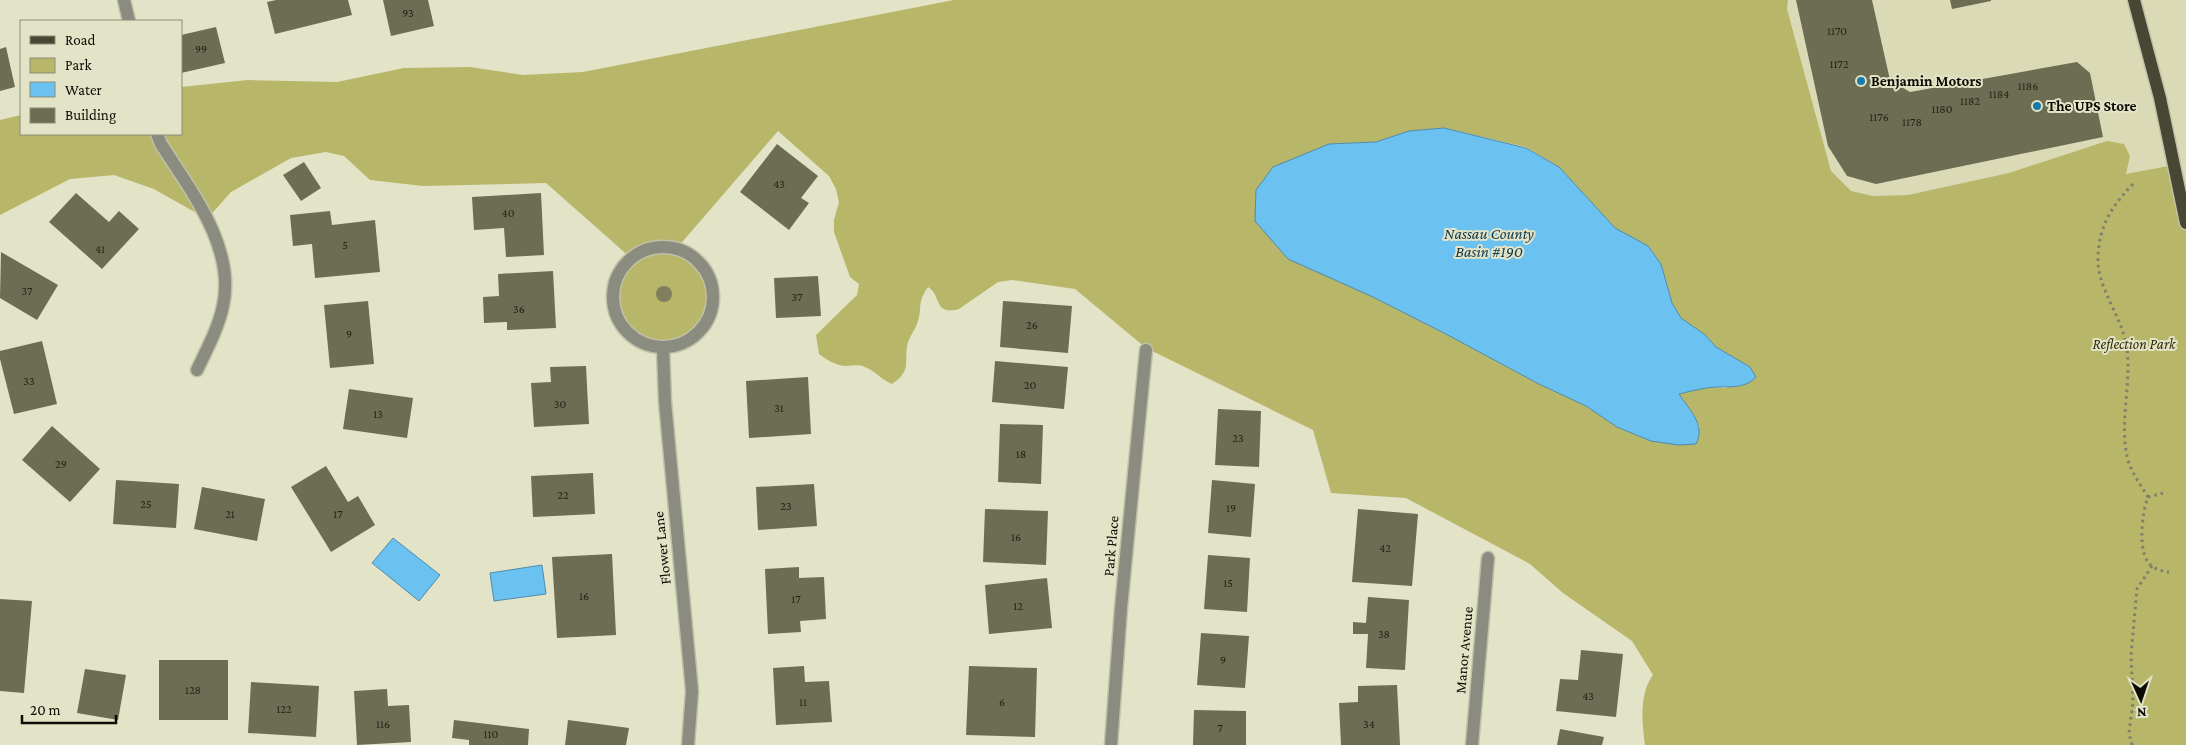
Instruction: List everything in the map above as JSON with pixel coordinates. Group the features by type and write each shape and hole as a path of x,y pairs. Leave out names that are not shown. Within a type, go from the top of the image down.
{"main road":[{"path":"2134,0 2160,98 2186,223"}],"street":[{"path":"124,0 129,20"},
{"path":"157,135 161,144 203,209 221,256 225,278 223,304 213,337 197,370"},
{"path":"660,247 676,249 692,256 704,267 712,282 714,298 711,314 704,328 678,346 663,348 648,345 634,338 616,315 613,300 614,284 631,258 645,250 660,247"},
{"name":"Flower Lane","path":"663,348 664,402 692,691 688,745"},
{"name":"Park Place","path":"1111,745 1122,598 1146,350"},
{"name":"Manor Avenue","path":"1472,745 1488,558"}],"path":[{"path":"2133,184 2114,204 2105,221 2098,262 2100,281 2110,298 2126,342 2129,366 2126,408 2127,457 2133,472 2148,497"},
{"path":"2148,497 2166,492"},
{"path":"2148,497 2144,508 2144,549 2147,560 2160,571 2169,572"},
{"path":"2132,745 2129,733 2132,702 2131,655 2136,589 2152,566"}],"shaded area":[{"path":"1785,0 2186,0 2186,224 1846,226"}],"green space":[{"name":"Reflection Park","path":"954,0 1788,0 1787,9 1831,171 1851,191 1873,196 1908,195 2009,173 2107,141 2124,144 2130,156 2126,174 2174,165 2186,224 2186,745 1645,745 1644,699 1645,691 1653,675 1632,641 1563,593 1530,564 1406,498 1331,493 1313,430 1146,348 1075,289 1012,280 998,282 959,309 945,310 928,287 922,298 919,319 908,342 905,370 899,379 892,384 865,367 841,365 831,362 819,354 816,335 857,295 859,284 850,277 834,232 834,220 839,202 836,189 829,176 778,131 677,248 695,259 704,268 713,289 713,309 704,326 690,339 672,346 653,346 634,339 619,321 613,304 614,288 631,258 546,183 423,186 370,180 344,156 326,152 291,158 231,192 207,219 154,189 114,175 70,179 0,215 0,120 20,115 20,135 182,135 182,87 248,80 337,82 404,68 470,67 523,75 583,72","holes":["1444,128 1526,147 1559,167 1615,228 1649,247 1661,264 1672,303 1681,318 1704,334 1716,347 1750,367 1726,388 1707,387 1679,394 1700,427 1651,441 1617,427 1586,406 1539,384 1373,297 1329,144 1376,142 1409,131"]}],"water":[{"name":"Nassau County Basin #190","path":"1444,128 1526,148 1559,167 1615,228 1648,246 1661,264 1672,303 1681,318 1704,334 1716,347 1750,367 1756,377 1740,386 1704,388 1679,394 1698,424 1699,437 1696,444 1678,445 1651,441 1617,427 1586,406 1539,384 1444,333 1373,297 1288,259 1255,221 1256,190 1273,167 1329,144 1376,142 1409,131"},
{"path":"393,538 440,575 419,601 372,563"},
{"path":"542,565 546,594 494,601 490,573"}],"building":[{"path":"276,0 348,0 352,15 275,34 267,2"},
{"path":"383,0 428,0 434,26 391,36"},
{"path":"1796,0 1872,0 1890,80 1910,92 2077,62 2090,73 2103,137 1876,184 1847,176 1828,146"},
{"path":"1950,0 1991,0 1991,1 1952,9"},
{"path":"216,27 225,63 182,73 182,35"},
{"path":"6,47 15,87 0,91 0,49"},
{"path":"777,144 818,176 801,198 809,203 789,230 740,192"},
{"path":"304,162 321,188 301,201 283,175"},
{"path":"76,193 109,222 119,211 139,229 102,269 49,222"},
{"path":"541,193 544,255 506,257 504,228 474,230 472,197"},
{"path":"330,211 332,225 375,220 380,272 315,278 312,244 293,246 290,215"},
{"path":"1,252 58,285 37,320 0,298"},
{"path":"553,271 556,328 507,330 507,322 484,323 483,297 499,296 498,274"},
{"path":"818,276 821,316 776,318 774,278"},
{"path":"368,301 374,364 330,368 324,305"},
{"path":"1003,301 1072,306 1068,353 1000,347"},
{"path":"42,341 57,404 14,414 0,359 0,351"},
{"path":"995,361 1068,367 1064,409 992,402"},
{"path":"586,366 589,424 534,427 531,383 551,382 550,367"},
{"path":"808,377 811,434 749,438 746,381"},
{"path":"349,389 413,398 407,438 343,429"},
{"path":"1218,409 1261,411 1259,467 1215,465"},
{"path":"1000,424 1043,425 1041,484 998,482"},
{"path":"52,426 100,469 70,502 22,460"},
{"path":"326,466 348,502 358,496 375,525 331,552 291,487"},
{"path":"593,473 595,514 533,517 531,476"},
{"path":"116,480 179,484 176,528 113,524"},
{"path":"1212,480 1255,484 1251,537 1208,533"},
{"path":"814,484 817,526 758,530 756,487"},
{"path":"202,487 265,499 257,541 194,529"},
{"path":"985,509 1048,511 1046,565 983,562"},
{"path":"1358,509 1418,514 1412,586 1352,582"},
{"path":"612,554 616,635 557,638 552,557"},
{"path":"1208,555 1250,558 1247,612 1204,609"},
{"path":"799,567 799,578 824,577 826,619 800,621 801,632 768,634 765,569"},
{"path":"1047,578 1052,628 989,634 985,585"},
{"path":"1368,597 1409,600 1405,670 1366,668 1368,634 1353,634 1353,622 1366,623"},
{"path":"0,599 32,601 24,693 0,691"},
{"path":"1201,633 1249,636 1245,688 1197,685"},
{"path":"1581,650 1623,654 1616,717 1556,711 1560,679 1578,680"},
{"path":"159,660 228,660 228,720 159,720"},
{"path":"804,666 805,682 829,681 832,722 776,725 773,668"},
{"path":"969,666 1037,668 1035,737 966,735"},
{"path":"85,669 126,675 118,720 77,713"},
{"path":"251,682 319,686 316,737 248,733"},
{"path":"1397,685 1400,745 1341,745 1339,703 1358,702 1358,686"},
{"path":"387,689 388,706 409,705 411,742 357,745 354,691"},
{"path":"1194,710 1246,711 1246,745 1193,745"},
{"path":"454,720 529,729 528,745 469,745 469,740 452,738"},
{"path":"568,720 629,728 626,745 565,745"},
{"path":"1560,729 1604,737 1602,745 1557,745"}],"place":[{"name":"Benjamin Motors","path":"1861,81"},
{"name":"The UPS Store","path":"2037,106"}]}
